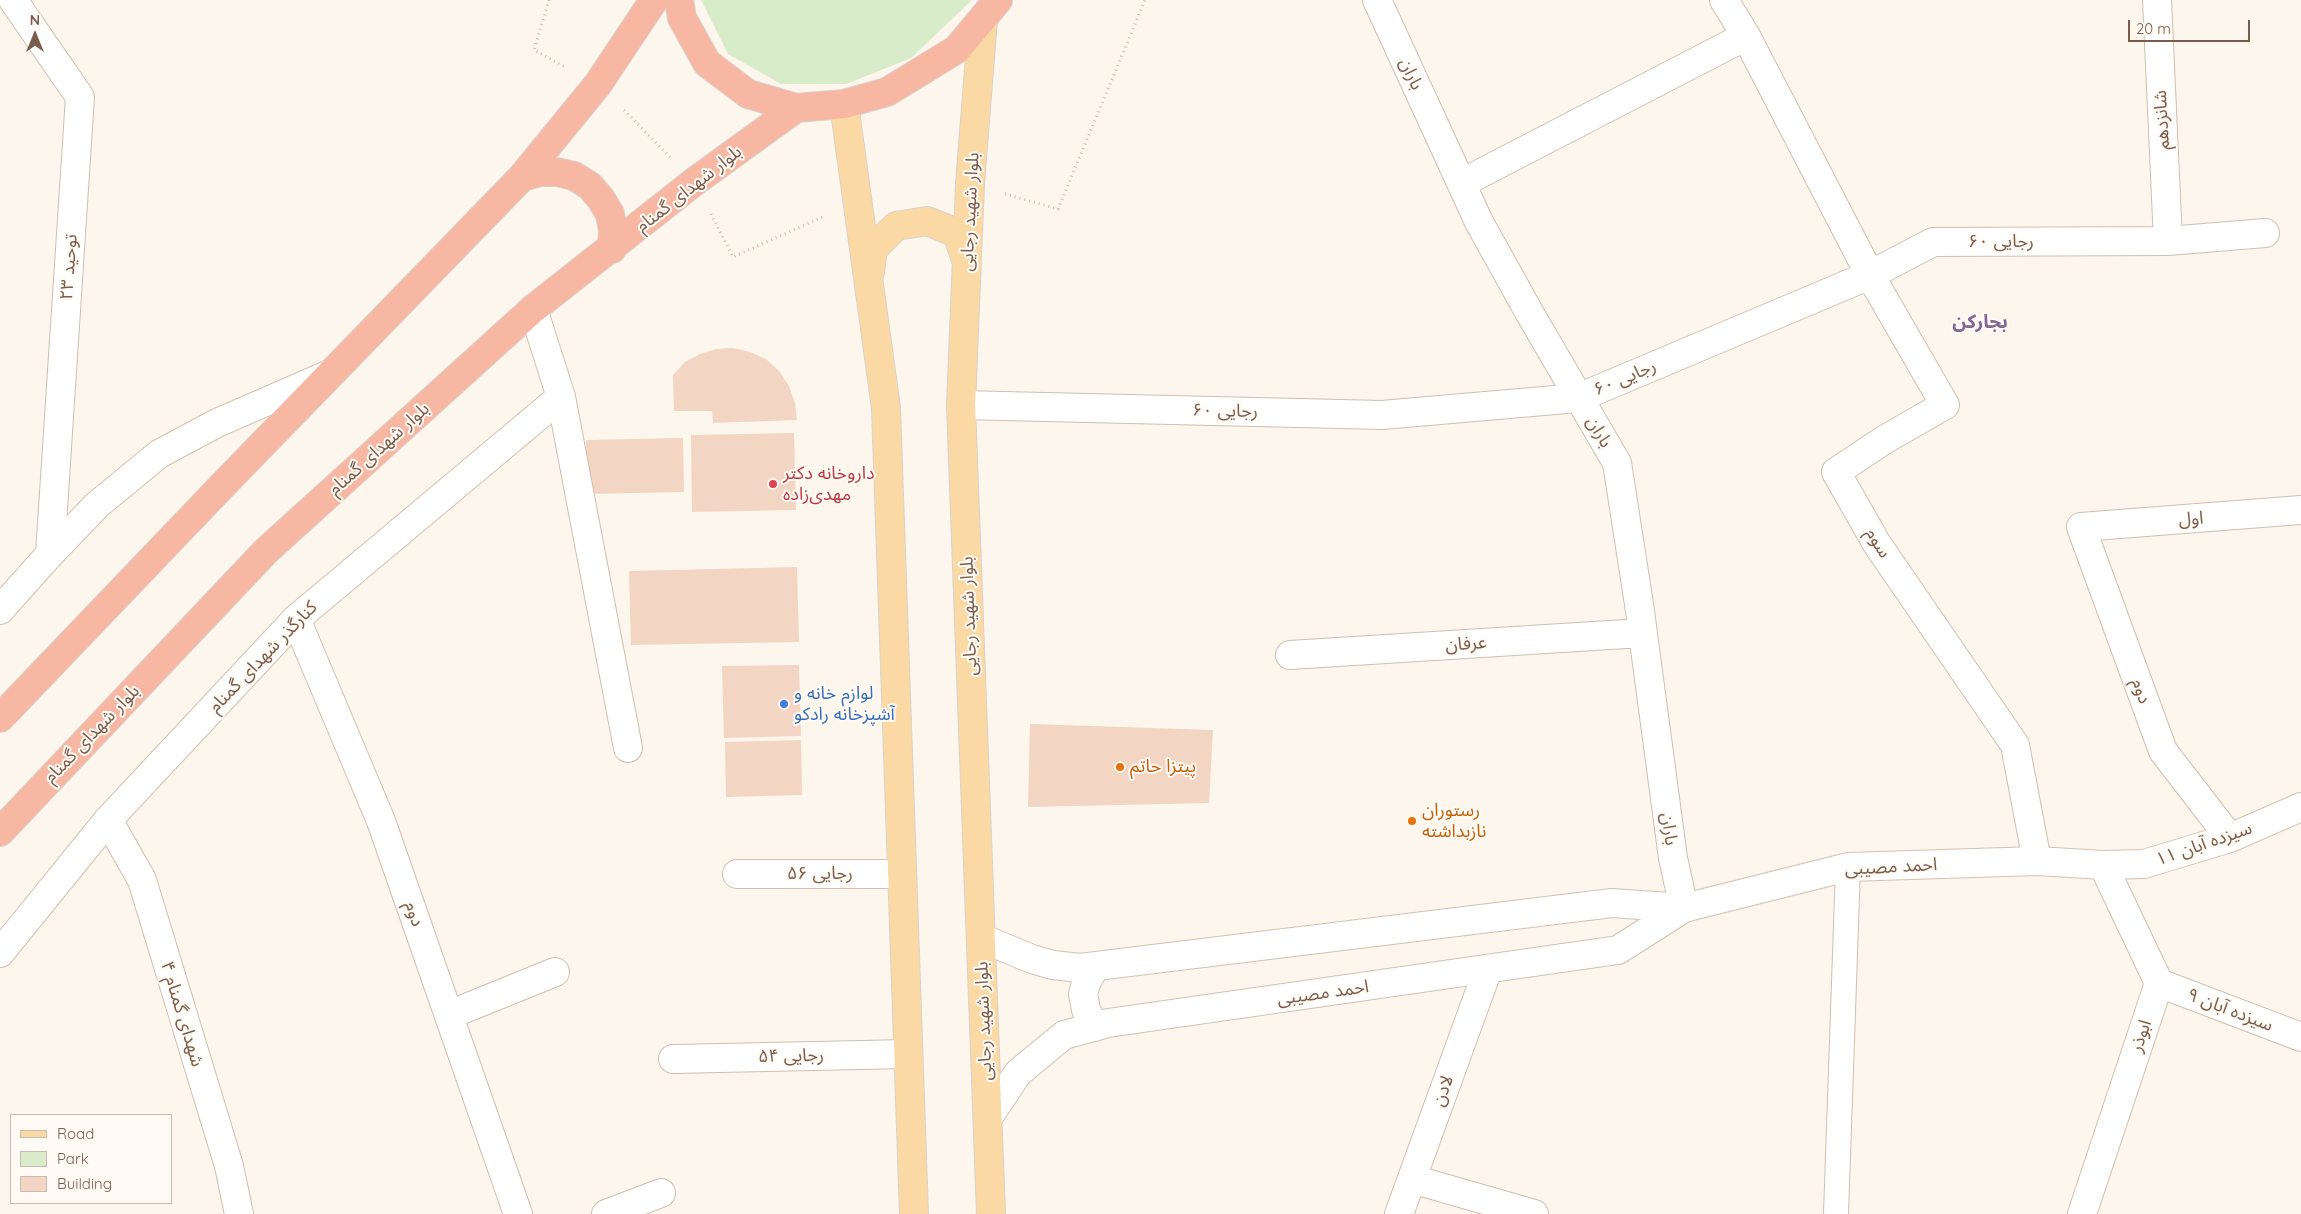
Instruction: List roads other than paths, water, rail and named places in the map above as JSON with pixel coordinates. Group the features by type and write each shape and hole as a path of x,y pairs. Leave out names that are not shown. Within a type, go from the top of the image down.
{"highway":[{"path":"0,718 522,177 598,84 654,0"},
{"path":"679,0 682,18 707,62 748,94 796,108 844,104 887,92 957,49 990,10"},
{"name":"بلوار شهدای گمنام","path":"0,832 266,552 533,309 612,249 694,182 796,108"},
{"path":"522,177 540,172 557,172 574,176 590,186 602,198 610,214 613,231 612,249"}],"main road":[{"name":"بلوار شهید رجایی","path":"990,10 970,184 961,405 991,1214"},
{"path":"844,104 886,408 914,1214"},
{"path":"869,281 873,249 896,226 927,221 957,233 967,264"}],"street":[{"name":"توحید ۲۳","path":"13,0 80,96 50,554"},
{"name":"باران","path":"1377,0 1479,222 1578,398 1617,463 1672,849 1684,908"},
{"path":"1724,0 1746,36 1870,275"},
{"name":"شانزدهم","path":"2157,0 2168,241"},
{"path":"1462,183 1746,36"},
{"name":"رجایی ۶۰","path":"961,405 1382,415 1578,398 1870,275 1932,242 2168,241 2265,232"},
{"name":"سوم","path":"1870,275 1945,405 1884,440 1836,472 1877,544 2015,745 2037,861"},
{"path":"533,309 561,397 628,748"},
{"path":"0,610 97,504 159,454 217,423 332,373"},
{"name":"کنارگذر شهدای گمنام","path":"0,953 108,820 296,619 561,397"},
{"name":"اول","path":"2081,527 2301,510"},
{"name":"دوم","path":"2081,527 2164,751 2230,838"},
{"name":"دوم","path":"296,619 381,822 518,1214"},
{"name":"عرفان","path":"1290,655 1642,633"},
{"name":"سیزده آبان ۱۱","path":"2103,865 2144,864 2230,838 2301,807"},
{"name":"شهدای گمنام ۴","path":"108,820 142,880 229,1166 239,1214"},
{"name":"احمد مصیبی","path":"981,938 1032,959 1053,965 1080,968 1612,903 1684,908 1848,867 2037,861 2103,865"},
{"path":"2103,865 2159,983"},
{"name":"رجایی ۵۶","path":"737,874 902,874"},
{"name":"احمد مصیبی","path":"988,1118 1018,1073 1064,1035 1095,1027 1618,950 1684,908"},
{"path":"1095,1027 1086,1010 1083,994 1086,983 1096,966"},
{"name":"لادن","path":"1399,1214 1488,969"},
{"path":"449,1015 555,972"},
{"name":"سیزده آبان ۹","path":"2159,983 2301,1037"},
{"name":"ابوذر","path":"2082,1214 2159,983"},
{"name":"رجایی ۵۴","path":"673,1059 908,1054"},
{"path":"1412,1179 1534,1214"},
{"path":"606,1214 661,1193"}],"lane":[{"path":"1836,1214 1848,867"}],"place":[{"name":"داروخانه دکتر مهدی‌زاده","path":"773,484"},
{"name":"لوازم خانه و آشپزخانه رادکو","path":"784,704"},
{"name":"پیتزا حاتم","path":"1120,767"},
{"name":"رستوران نازبداشته","path":"1412,821"}],"district":[{"name":"بجارکن","path":"1980,322"}]}
